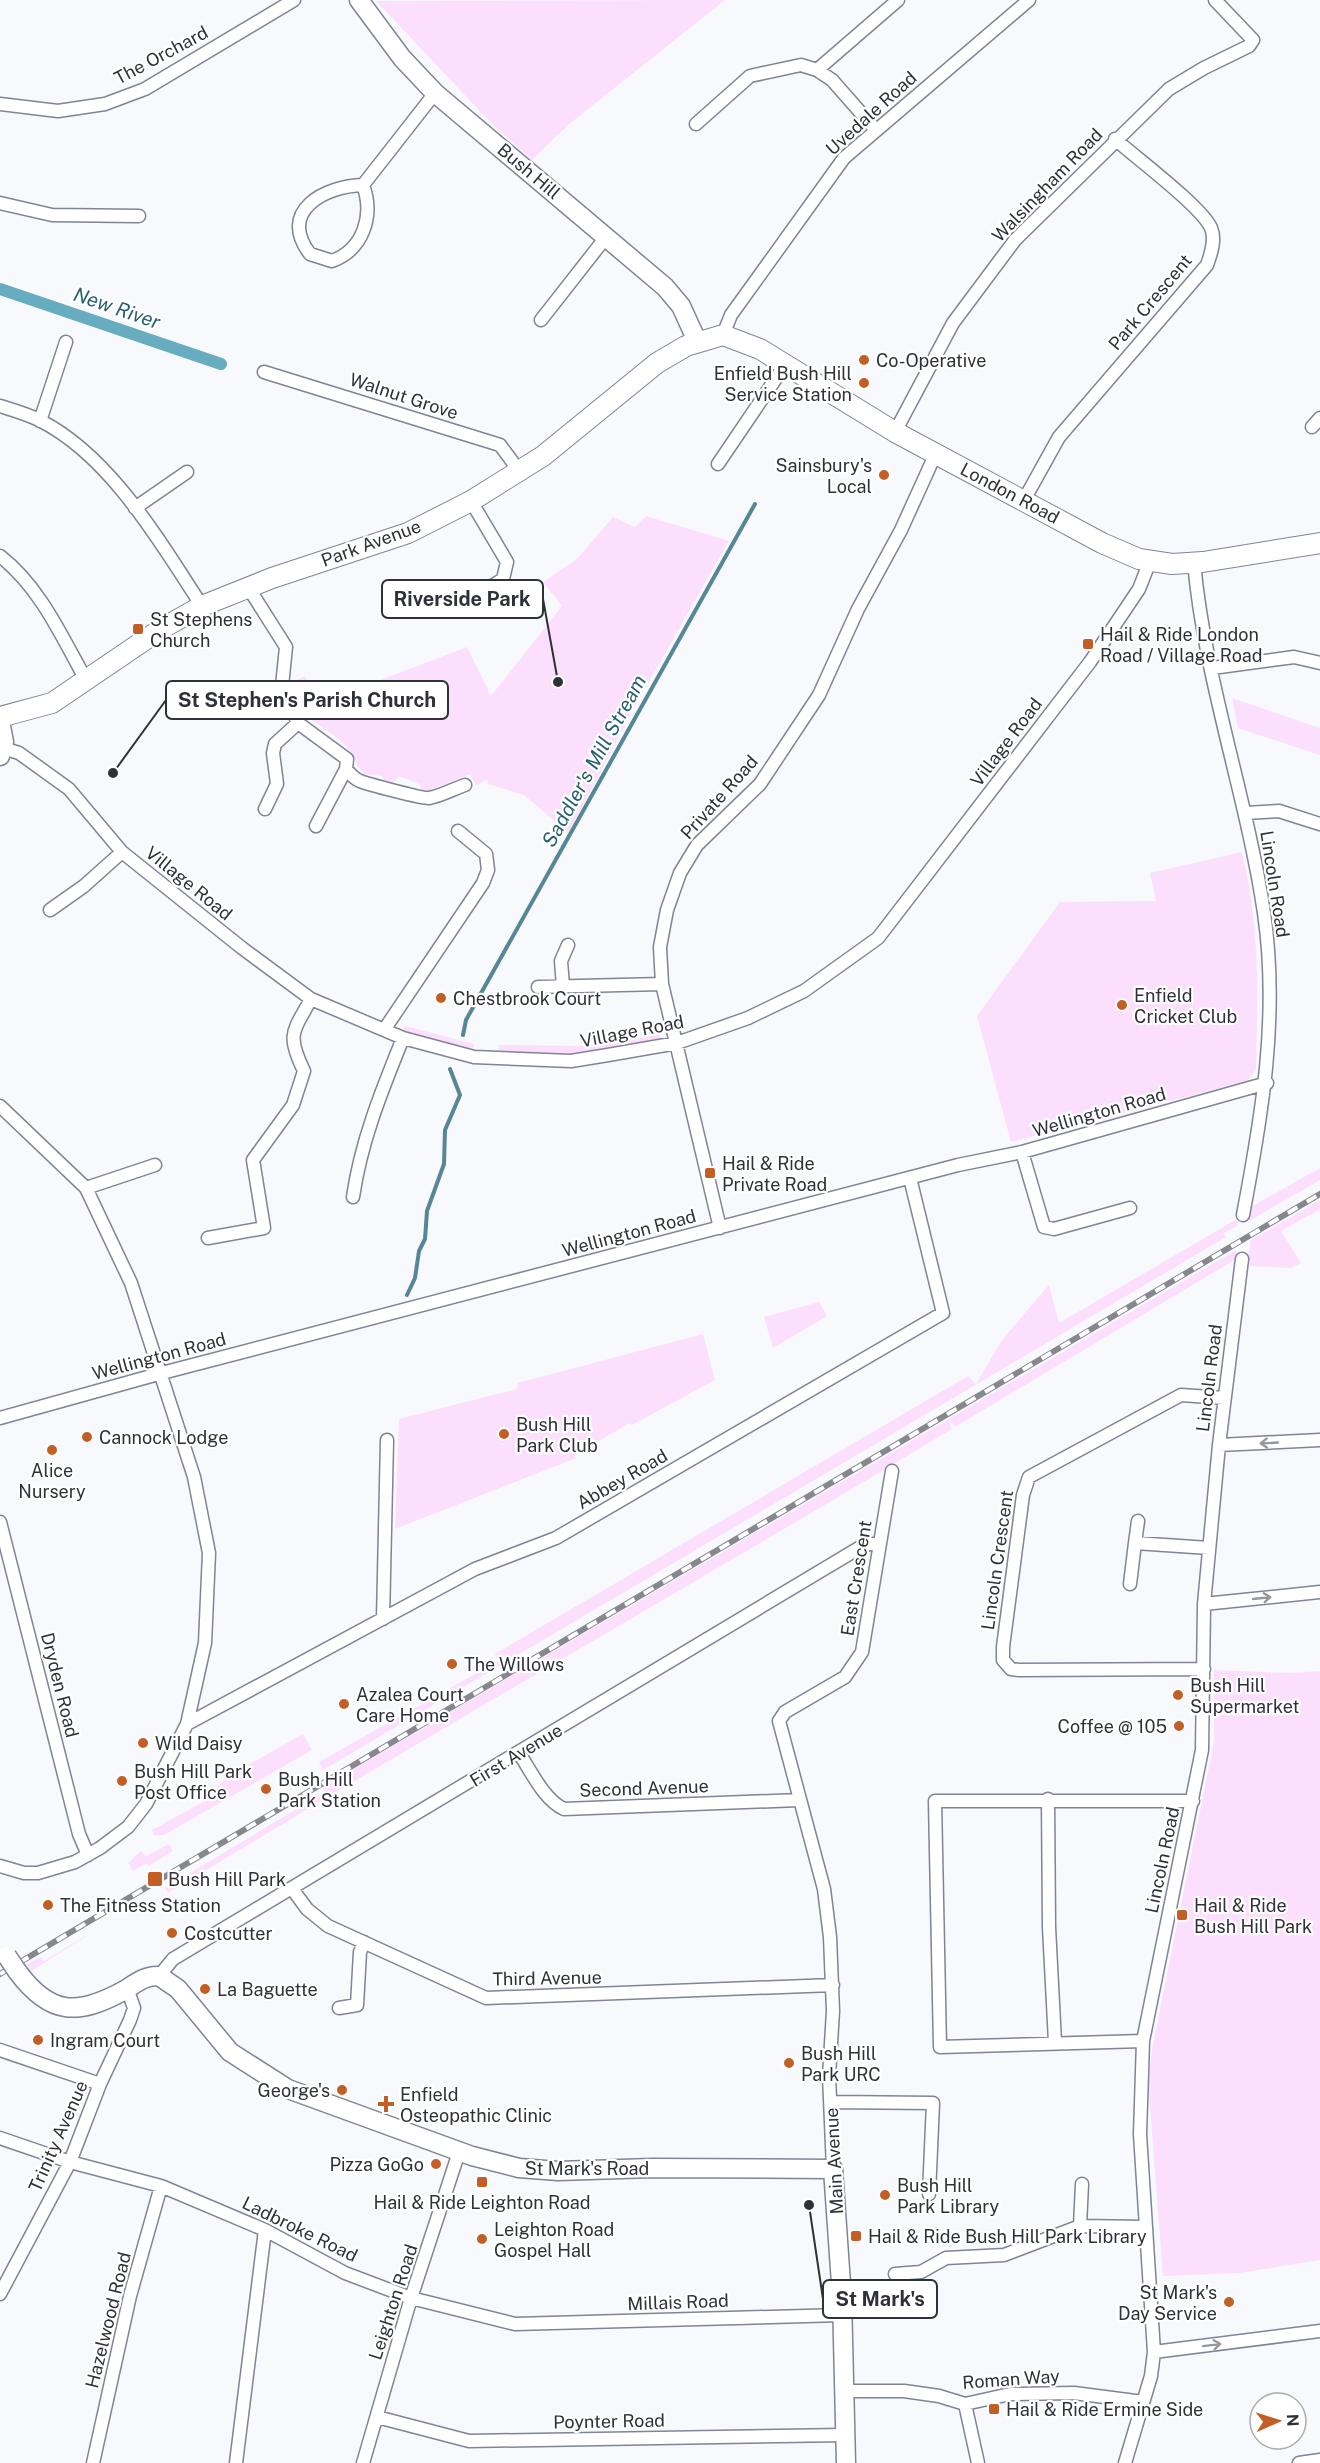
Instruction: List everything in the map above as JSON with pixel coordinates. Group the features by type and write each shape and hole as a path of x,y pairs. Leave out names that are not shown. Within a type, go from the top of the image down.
{"main road":[{"name":"Park Avenue","path":"0,719 46,706 161,629 202,606 248,587 400,536 471,501 520,472 575,431 648,370 697,341 723,335"},
{"name":"London Road","path":"723,335 760,349 895,432 1112,548 1136,558 1150,561 1194,562 1320,543"}],"street":[{"name":"The Orchard","path":"0,104 58,111 105,104 145,89 294,0"},
{"name":"Bush Hill","path":"359,0 402,58 435,93 673,296 688,317 697,341"},
{"path":"817,70 898,0"},
{"name":"Uvedale Road","path":"723,335 731,315 834,169 876,130 1029,0"},
{"name":"Walsingham Road","path":"895,432 953,323 1015,240 1115,139 1169,89 1204,68 1249,46 1254,40 1215,0"},
{"path":"696,124 750,75 801,65 817,70 832,80 876,130"},
{"path":"363,185 368,197 366,223 351,250 332,261 310,254 298,234 301,217 307,208 327,191 363,185 435,93"},
{"name":"Park Crescent","path":"1024,500 1059,436 1207,265 1213,248 1212,229 1189,204 1115,139"},
{"path":"0,203 52,215 139,216"},
{"path":"541,320 606,237"},
{"path":"40,420 66,342"},
{"path":"718,464 785,365"},
{"name":"Walnut Grove","path":"264,372 500,445 520,472"},
{"path":"0,406 40,420 80,447 135,508 202,606"},
{"name":"Private Road","path":"720,1228 662,984 660,947 667,910 680,873 697,845 760,784 819,695 858,609 901,530 936,453"},
{"path":"135,508 187,472"},
{"path":"471,501 507,562 503,579 484,591"},
{"path":"0,556 19,572 31,588 86,680"},
{"name":"Village Road","path":"2,752 18,753 69,789 122,852 242,948 311,999 403,1038 474,1057 571,1061 677,1043 748,1018 804,991 878,938 1090,662 1139,589 1150,561"},
{"name":"Lincoln Road","path":"1194,562 1212,668 1245,813 1267,941 1267,1083 1243,1215"},
{"path":"248,587 286,647 282,686 298,723 344,754 347,763 346,770 327,801 316,826"},
{"path":"1212,668 1294,657 1320,663"},
{"name":"Park Avenue","path":"0,719 2,752"},
{"path":"265,809 277,784 273,753 275,744 298,723"},
{"path":"346,770 357,780 371,786 385,786 418,799 428,799 465,785"},
{"path":"1245,813 1279,811 1320,824"},
{"path":"384,1030 458,923 488,870 486,854 458,831"},
{"path":"50,910 84,886 122,852"},
{"path":"564,986 561,962 568,945"},
{"path":"538,987 662,984"},
{"path":"208,1238 264,1228 253,1160 293,1105 304,1071 293,1048 294,1031 311,999"},
{"path":"353,1197 361,1153 403,1038"},
{"name":"Wellington Road","path":"0,1418 162,1372 910,1178 1022,1152 1267,1083"},
{"path":"0,1106 86,1188 131,1283 162,1372 194,1477 209,1553 206,1643 187,1724 146,1804 128,1827 88,1855 55,1870 24,1873 0,1866"},
{"path":"1022,1152 1044,1227 1054,1228 1130,1208"},
{"path":"86,1188 155,1165"},
{"name":"Abbey Road","path":"187,1724 475,1569 556,1538 943,1313 910,1178"},
{"name":"Lincoln Road","path":"1125,2463 1143,2402 1154,2352 1140,2134 1143,2041 1202,1750 1204,1604 1224,1398 1242,1259"},
{"name":"Lincoln Crescent","path":"1203,1669 1019,1670 1011,1669 1003,1660 1003,1647 1023,1496 1029,1477 1181,1395 1224,1398"},
{"path":"1219,1445 1320,1440"},
{"path":"383,1619 384,1447"},
{"name":"East Crescent","path":"779,1721 786,1712 845,1677 855,1666 867,1635 879,1544 892,1471"},
{"path":"1130,1584 1138,1521"},
{"name":"Dryden Road","path":"0,1522 79,1834 88,1855"},
{"path":"1135,1543 1209,1548"},
{"name":"First Avenue","path":"8,1957 42,1999 62,2007 95,2005 146,1977 159,1976 173,1959 293,1890 859,1548 869,1544 879,1544"},
{"path":"1204,1604 1320,1592"},
{"name":"Main Avenue","path":"779,1721 824,1889 833,1985 829,2076 845,2391 846,2463"},
{"name":"Second Avenue","path":"519,1753 555,1805 564,1809 799,1800"},
{"path":"1048,1799 1049,1927 1055,2042"},
{"path":"1143,2041 940,2047 935,1801 1048,1799 1193,1801"},
{"name":"Third Avenue","path":"293,1890 317,1919 486,1998 833,1985"},
{"path":"339,2008 357,2005 360,1952 364,1942"},
{"name":"St Mark's Road","path":"159,1976 178,1989 230,2052 288,2089 459,2152 519,2168 558,2171 652,2168 833,2169"},
{"name":"Trinity Avenue","path":"0,2294 70,2162 100,2084 134,2008 127,1988"},
{"path":"0,2050 100,2084"},
{"path":"832,2102 933,2103 929,2194"},
{"name":"Ladbroke Road","path":"0,2138 70,2162 161,2186 265,2230 345,2273 411,2298 515,2324"},
{"name":"Leighton Road","path":"363,2463 411,2298 459,2152"},
{"path":"1080,2226 1082,2184"},
{"name":"Hazelwood Road","path":"93,2463 130,2296 161,2186"},
{"path":"895,2274 921,2272 946,2258 1004,2255 1080,2226 1145,2227"},
{"path":"236,2463 265,2230"},
{"name":"Millais Road","path":"515,2324 841,2315"},
{"path":"1154,2352 1320,2331"},
{"name":"Roman Way","path":"845,2391 904,2391 939,2396 964,2404 1010,2394 1074,2393 1143,2402"},
{"path":"964,2404 978,2463"},
{"name":"Poynter Road","path":"377,2416 469,2441 845,2435"},
{"path":"1299,2463 1320,2460"}],"shaded area":[{"path":"725,0 568,125 532,160 494,126 376,1"},
{"path":"646,516 729,541 639,699 568,833 524,795 488,784 487,779 476,786 470,774 423,793 419,784 399,776 392,784 384,781 382,776 365,774 347,747 311,720 291,695 290,683 305,676 318,704 467,647 491,696 562,606 543,582 577,559 613,517 635,527"},
{"path":"1232,698 1320,728 1320,755 1238,728"},
{"name":"Enfield Cricket Club","path":"1242,852 1255,933 1256,1070 1247,1081 1011,1142 977,1016 1060,902 1156,901 1150,873"},
{"path":"405,1026 474,1044 473,1051 403,1032"},
{"path":"660,1035 662,1043 578,1055 499,1053 499,1045 578,1046"},
{"path":"1320,1168 1320,1180 1251,1220 1246,1220 1249,1208"},
{"path":"1320,1200 1320,1209 1281,1231 1301,1263 1291,1268 1250,1266 1246,1255 1250,1250 1250,1241"},
{"path":"1237,1219 1237,1226 1224,1233 1226,1237 323,1770 319,1762 498,1661 495,1654 968,1376 976,1384 1002,1340 1049,1285 1059,1323"},
{"path":"1236,1250 1236,1259 955,1427 951,1422 949,1423 952,1429 857,1486 376,1768 168,1893 165,1888 325,1792 323,1789 330,1783"},
{"path":"819,1302 827,1316 773,1348 764,1317"},
{"name":"Bush Hill Park Club","path":"703,1334 715,1380 632,1425 630,1423 574,1455 576,1458 395,1529 399,1419 517,1389 518,1383"},
{"path":"1214,1670 1290,1673 1320,1671 1320,2260 1239,2273 1163,2276 1148,2080 1153,2044 1214,1742"},
{"path":"303,1734 312,1750 164,1835 154,1835 152,1830 203,1802 227,1777"},
{"path":"169,1844 173,1851 149,1866 147,1863 133,1871 128,1863 141,1851 146,1856"},
{"path":"99,1928 30,1972 26,1965 40,1957 44,1961"}],"waterway":[{"name":"New River","path":"0,289 221,364"},
{"name":"Saddler's Mill Stream","path":"463,1035 466,1020 755,504"},
{"name":"Saddler's Mill Stream","path":"407,1295 415,1278 419,1251 425,1239 427,1211 444,1164 445,1130 460,1095 450,1069"}],"railway":[{"path":"0,1974 1320,1194"}],"place":[{"name":"Co-Operative","path":"864,360"},
{"name":"Enfield Bush Hill Service Station","path":"864,383"},
{"name":"Sainsbury's Local","path":"884,475"},
{"name":"St Stephens Church","path":"138,629"},
{"name":"Hail & Ride London Road / Village Road","path":"1088,644"},
{"name":"Riverside Park","path":"558,682"},
{"name":"St Stephen's Parish Church","path":"113,773"},
{"name":"Chestbrook Court","path":"441,998"},
{"name":"Enfield Cricket Club","path":"1122,1005"},
{"name":"Hail & Ride Private Road","path":"710,1173"},
{"name":"Bush Hill Park Club","path":"504,1434"},
{"name":"Cannock Lodge","path":"87,1437"},
{"name":"Alice Nursery","path":"52,1450"},
{"name":"The Willows","path":"452,1664"},
{"name":"Bush Hill Supermarket","path":"1178,1695"},
{"name":"Azalea Court Care Home","path":"344,1704"},
{"name":"Coffee @ 105","path":"1179,1726"},
{"name":"Wild Daisy","path":"143,1743"},
{"name":"Bush Hill Park Post Office","path":"122,1781"},
{"name":"Bush Hill Park Station","path":"266,1789"},
{"name":"Bush Hill Park","path":"155,1879"},
{"name":"The Fitness Station","path":"48,1905"},
{"name":"Hail & Ride Bush Hill Park","path":"1182,1915"},
{"name":"Costcutter","path":"172,1933"},
{"name":"La Baguette","path":"205,1989"},
{"name":"Ingram Court","path":"38,2040"},
{"name":"Bush Hill Park URC","path":"789,2063"},
{"name":"George's","path":"342,2090"},
{"name":"Enfield Osteopathic Clinic","path":"386,2104"},
{"name":"Pizza GoGo","path":"436,2164"},
{"name":"Hail & Ride Leighton Road","path":"482,2182"},
{"name":"Bush Hill Park Library","path":"885,2195"},
{"name":"St Mark's","path":"809,2205"},
{"name":"Hail & Ride Bush Hill Park Library","path":"856,2236"},
{"name":"Leighton Road Gospel Hall","path":"482,2239"},
{"name":"St Mark's Day Service","path":"1229,2302"},
{"name":"Hail & Ride Ermine Side","path":"994,2409"}]}
